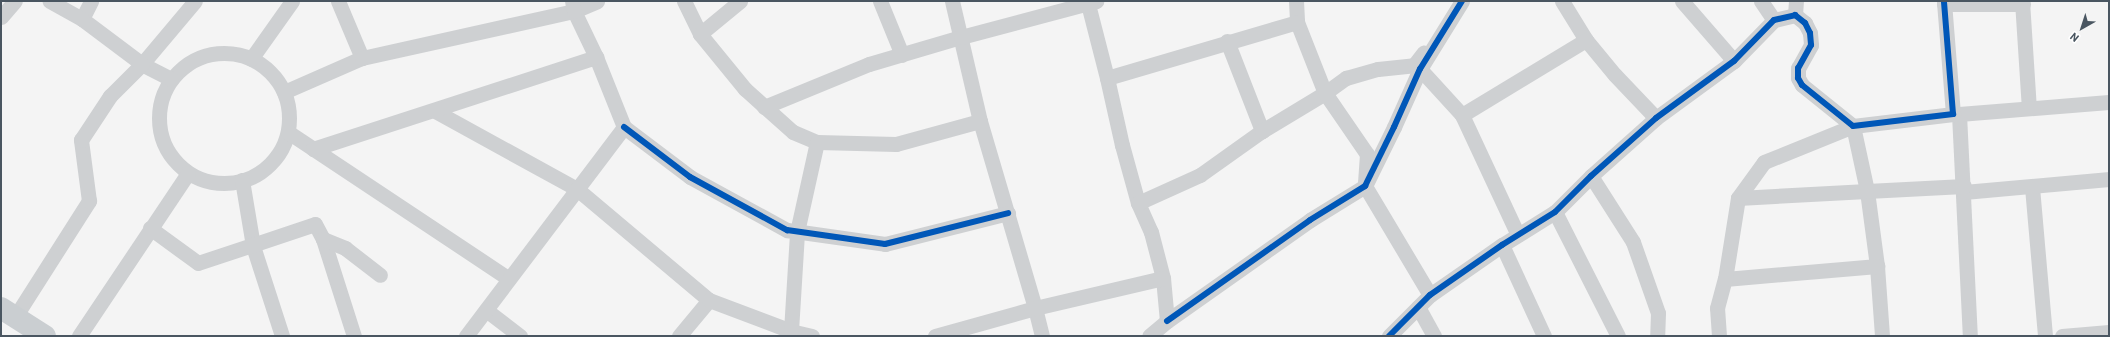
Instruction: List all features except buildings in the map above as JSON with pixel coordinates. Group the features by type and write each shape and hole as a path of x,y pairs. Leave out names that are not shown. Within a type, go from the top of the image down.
{"main road":[{"path":"8,313 45,336"}],"street":[{"path":"1,17 15,1"},
{"path":"50,1 82,19 142,64 171,79"},
{"path":"82,19 92,1"},
{"path":"8,313 89,201 81,140 110,96 142,64 195,1"},
{"path":"251,59 292,1"},
{"path":"338,1 362,58"},
{"path":"284,92 362,58 597,1"},
{"path":"684,1 700,34 744,89 793,132 817,142 896,144 980,121"},
{"path":"700,34 740,1"},
{"path":"880,1 902,55"},
{"path":"952,1 980,121 1036,308 1042,336"},
{"path":"1296,1 1297,22 1325,93 1367,154 1365,186 1430,295"},
{"path":"1149,336 1167,321 1310,220 1365,186 1394,128 1420,68 1462,1"},
{"path":"1138,203 1200,175 1262,132 1325,93 1346,78 1378,69 1414,65 1462,1"},
{"path":"1562,1 1586,40 1615,75 1656,118"},
{"path":"1682,1 1734,61"},
{"path":"1761,1 1774,20"},
{"path":"764,107 870,64 961,37 1095,2 1107,78 1122,145 1138,203 1151,232 1163,278 1167,321"},
{"path":"1970,336 1964,189 1944,3 2023,2 2029,108"},
{"path":"573,6 596,57 624,127 690,177 787,230 885,244 1008,213"},
{"path":"1389,336 1430,295 1502,245 1555,212 1591,176 1656,118 1734,61 1774,20 1795,8 1810,33 1810,46 1798,68 1798,78 1802,85 1853,126 1867,191 1877,266 1882,336"},
{"path":"1107,78 1227,41 1297,22"},
{"path":"1462,115 1586,40"},
{"path":"1227,41 1262,132"},
{"path":"223,52 251,59 267,69 284,92 289,112 288,132 282,149 272,163 258,174 242,180 224,183 206,180 188,173 173,158 162,140 159,119 162,98 171,79 185,65 203,56 223,52"},
{"path":"313,149 435,111 520,80 596,57"},
{"path":"1420,68 1462,115 1518,235"},
{"path":"1719,336 1717,308 1725,279 1738,198 1764,162 1853,126 1956,114 2109,102"},
{"path":"435,111 577,189 709,300 791,332 812,336"},
{"path":"466,336 624,127"},
{"path":"288,132 509,279"},
{"path":"791,332 797,232 817,142"},
{"path":"79,336 188,173"},
{"path":"1591,176 1633,242 1658,313 1657,336"},
{"path":"1738,198 1867,191 2032,187 2109,179"},
{"path":"242,180 253,246 282,336"},
{"path":"2032,187 2044,336"},
{"path":"1555,212 1618,336"},
{"path":"150,228 198,263 253,246 315,224 323,239 354,336"},
{"path":"323,239 345,248 380,275"},
{"path":"1502,245 1544,336"},
{"path":"1725,279 1877,266"},
{"path":"935,336 1036,308 1163,278"},
{"path":"679,336 709,300"},
{"path":"1418,307 1434,336"},
{"path":"486,310 520,336"},
{"path":"2062,336 2109,332"}],"cycle path":[{"path":"1167,321 1310,220 1365,186 1420,69 1462,1"},
{"path":"1389,336 1430,295 1502,245 1555,212 1591,176 1656,118 1734,61 1774,20 1795,15 1805,23 1810,33 1811,45 1798,68 1798,78 1802,85 1853,126 1953,114 1944,1"},
{"path":"624,127 690,177 787,230 885,244 1008,213"}]}
